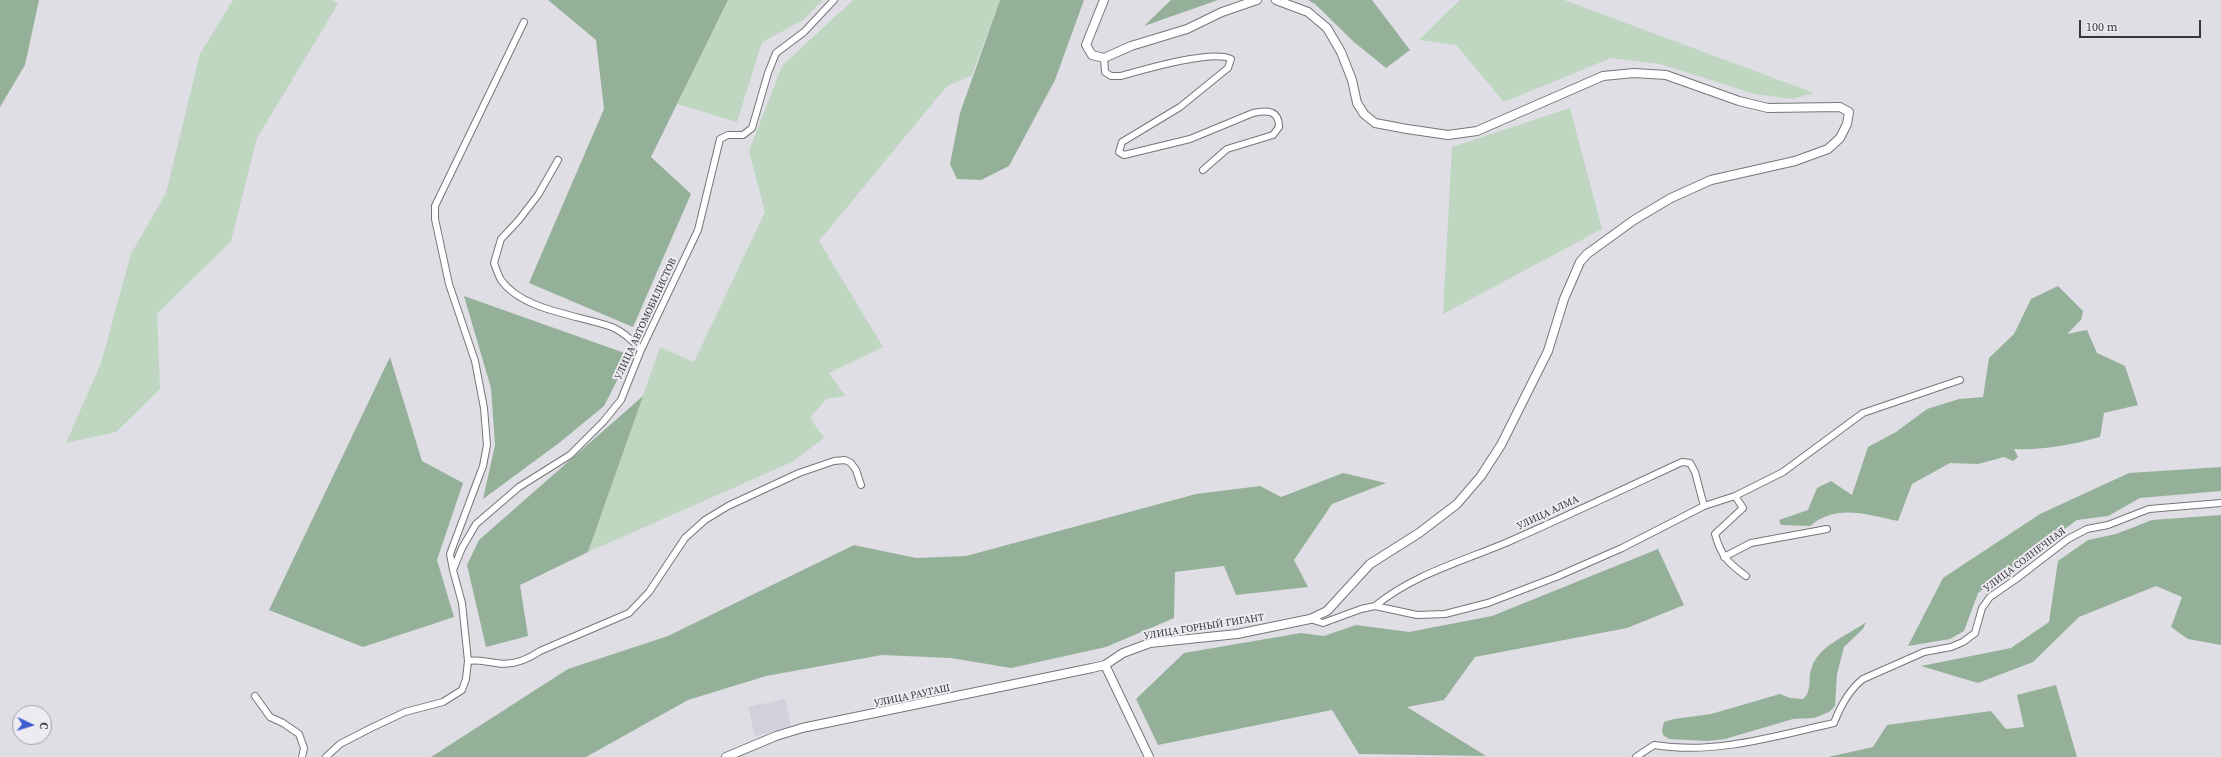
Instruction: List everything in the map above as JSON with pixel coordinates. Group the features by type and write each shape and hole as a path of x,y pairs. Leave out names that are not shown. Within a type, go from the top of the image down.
{"street":[{"name":"УЛИЦА АВТОМОБИЛИСТОВ","path":"453,570 462,548 476,524 519,487 570,455 603,422 620,400 641,350 698,230 720,140 728,135 743,135 752,128 768,73 776,53 804,32 834,0"},
{"path":"1104,0 1086,45 1092,55 1104,58 1131,46 1187,29 1222,12 1257,0"},
{"name":"УЛИЦА ГОРНЫЙ ГИГАНТ","path":"1105,665 1122,653 1150,643 1237,634 1310,619 1327,611 1370,564 1419,533 1457,504 1477,482 1501,445 1548,351 1564,299 1580,262 1587,254 1634,220 1671,198 1711,180 1795,161 1828,149 1840,138 1847,124 1848,112 1840,107 1768,108 1740,101 1666,75 1634,73 1603,76 1477,131 1448,135 1375,123 1364,114 1357,102 1352,80 1341,52 1327,28 1308,12 1276,0"},
{"path":"326,757 340,744 398,715 443,702 462,690 466,679 468,661 462,602 450,554 483,466 487,445 484,408 475,361 449,284 435,219 435,206 524,22"},
{"path":"1104,58 1105,72 1111,76 1121,76 1178,61 1216,57 1226,57 1231,59 1228,68 1180,107 1122,142 1119,147 1119,152 1124,155 1190,139 1253,112 1264,110 1274,113 1279,119 1279,127 1273,135 1228,149 1203,170"},
{"path":"558,160 538,195 518,221 501,239 494,263 501,280 515,294 551,311 561,312 585,321 613,327 628,336 641,350"},
{"path":"1310,619 1323,623 1375,606 1417,615 1445,614 1488,603 1556,577 1622,548 1704,506 1735,496 1799,463 1863,413 1960,380"},
{"path":"468,661 478,659 504,664 528,660 540,651 629,613 649,592 685,538 704,520 728,506 777,482 834,461 845,460 851,463 856,470 861,485"},
{"name":"УЛИЦА АЛМА","path":"1375,606 1387,596 1413,581 1457,561 1507,542 1682,462 1690,463 1696,472 1704,506"},
{"path":"1735,496 1743,508 1715,534 1719,548 1728,563 1746,576"},
{"name":"УЛИЦА СОЛНЕЧНАЯ","path":"1636,757 1654,744 1668,747 1719,747 1834,723 1839,710 1855,686 1863,679 1924,652 1951,647 1963,642 1974,633 1982,608 1990,597 2068,539 2087,530 2108,525 2149,509 2221,503"},
{"path":"1724,557 1751,543 1827,529"},
{"path":"1105,665 1149,757"},
{"name":"УЛИЦА РАУГАШ","path":"726,757 776,736 802,728 1105,665"},
{"path":"255,696 270,717 283,723 299,734 304,748 302,757"}],"shaded area":[{"path":"785,699 791,726 755,736 748,707"}],"green space":[{"path":"0,0 39,0 25,65 0,107"},
{"path":"233,0 332,0 338,4 257,138 231,241 157,314 160,389 116,432 66,443 101,363 131,254 166,193 200,54"},
{"path":"548,0 728,0 651,157 691,194 633,327 529,283 604,109 596,40"},
{"path":"728,0 823,0 802,21 762,42 737,122 677,104"},
{"path":"853,0 1000,0 972,75 947,86 819,241 883,347 829,373 845,396 826,399 810,418 824,438 792,462 588,552 660,347 694,362 765,212 749,151 782,66"},
{"path":"1000,0 1084,0 1055,80 1009,166 981,180 957,179 950,164 960,113"},
{"path":"1171,0 1218,0 1144,26"},
{"path":"1308,0 1372,0 1410,50 1386,68 1354,42 1315,4"},
{"path":"1460,0 1564,0 1814,93 1792,99 1755,94 1660,64 1611,58 1504,102 1456,45 1419,40"},
{"path":"1570,108 1602,229 1443,314 1452,147"},
{"path":"2058,286 2083,311 2081,320 2067,334 2087,330 2097,353 2125,366 2138,405 2104,413 2100,437 2058,446 2036,449 2014,449 2018,457 2013,461 2004,457 1978,464 1950,463 1912,484 1898,521 1864,514 1842,513 1820,519 1810,526 1781,525 1779,520 1808,510 1817,488 1831,481 1852,495 1868,447 1896,432 1927,409 1959,399 1983,397 1989,358 2014,334 2031,299"},
{"path":"464,296 630,355 604,406 559,443 483,499 495,445 491,388"},
{"path":"390,357 422,461 463,483 437,560 454,617 363,647 269,610"},
{"path":"643,396 588,552 520,585 528,636 486,647 467,565 479,540"},
{"path":"2221,467 2221,491 2140,498 2108,516 2077,520 1978,593 1964,631 1950,639 1908,646 1943,578 2040,514 2129,473"},
{"path":"1343,473 1386,483 1332,504 1294,560 1308,587 1236,595 1224,566 1175,572 1174,618 1106,647 1011,668 951,658 882,655 766,676 688,700 586,757 431,757 568,669 668,636 854,545 916,558 966,556 1196,494 1260,486 1281,497"},
{"path":"2221,515 2221,645 2188,639 2171,627 2182,597 2156,586 2079,617 2033,662 1978,683 1921,666 2011,648 2049,622 2058,561 2088,540 2116,534 2152,520"},
{"path":"1658,549 1684,605 1627,628 1475,657 1444,700 1407,707 1486,756 1359,754 1332,710 1158,745 1136,699 1184,653 1301,633 1324,636 1356,625 1409,632 1492,616"},
{"path":"1866,622 1863,629 1844,647 1837,674 1835,706 1829,712 1814,718 1793,719 1725,739 1707,741 1669,739 1663,735 1662,730 1664,722 1674,719 1711,714 1780,694 1790,698 1803,699 1808,692 1811,671 1816,659 1835,641"},
{"path":"2056,685 2077,757 1828,757 1873,747 1887,725 1991,711 2006,729 2024,727 2017,695"}]}
